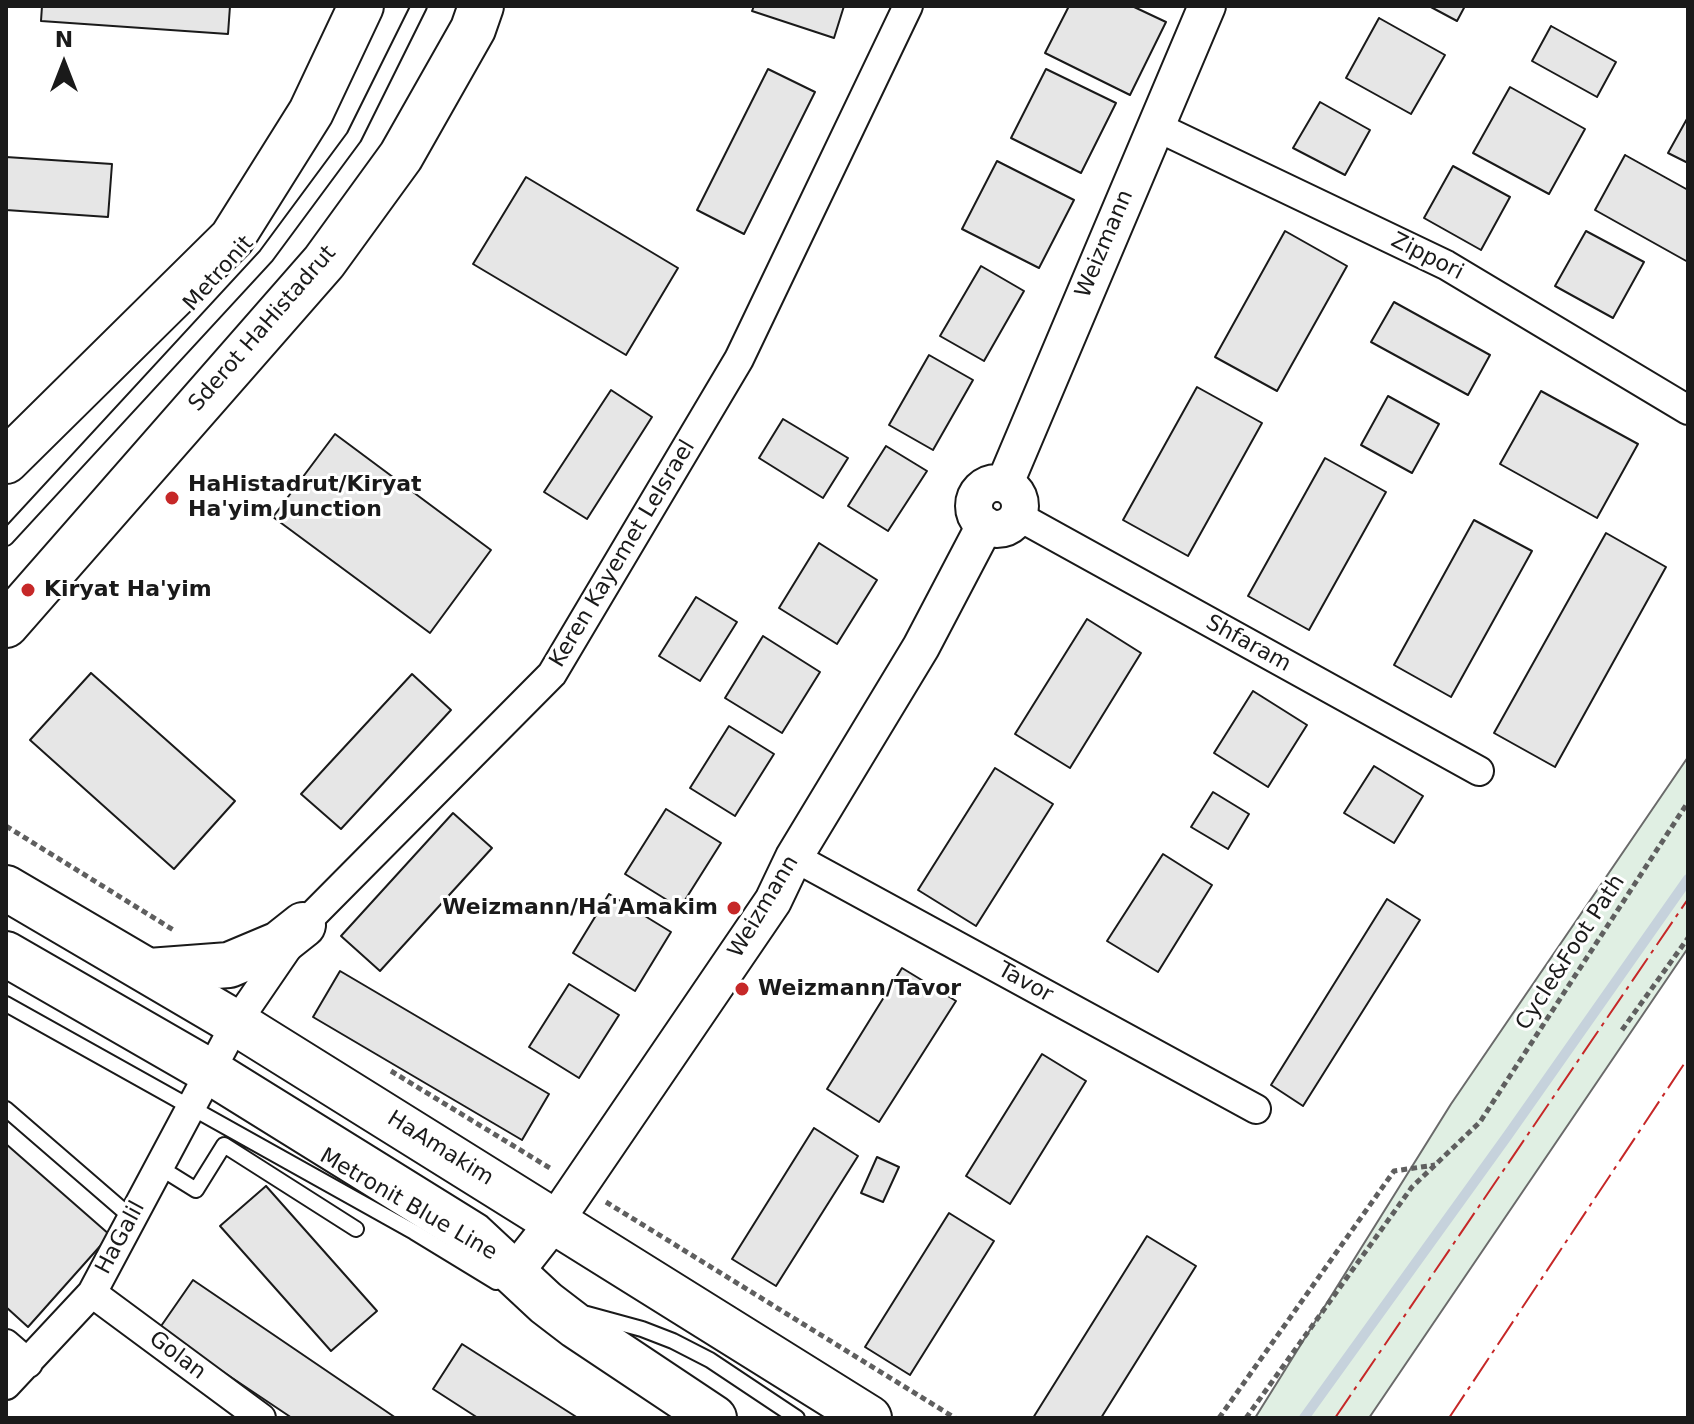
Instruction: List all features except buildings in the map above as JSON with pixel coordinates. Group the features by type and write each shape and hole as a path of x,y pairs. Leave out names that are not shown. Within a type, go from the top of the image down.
{"main road":[{"path":"6,461 232,238 311,112 361,6"},
{"name":"Sderot HaHistadrut","path":"6,625 324,262 401,156 473,29 481,6"},
{"name":"HaAmakim","path":"6,888 236,1023 869,1418"},
{"path":"149,971 229,965 279,944 303,925"},
{"path":"6,954 199,1088 461,1227 491,1248 546,1303 576,1326 714,1418"}],"street":[{"name":"Keren Kayemet LeIsrael","path":"199,1088 236,1023 303,925 552,674 739,359 908,6"},
{"name":"Weizmann","path":"1002,521 979,521 974,507 978,493 989,483 1005,483 1207,6"},
{"name":"Zippori","path":"1155,126 1446,265 1688,410"},
{"name":"Weizmann","path":"515,1272 555,1221 773,901 794,857 921,647 1002,521"},
{"name":"Shfaram","path":"1002,521 1479,771"},
{"name":"Tavor","path":"794,857 1256,1109"},
{"name":"HaGalil","path":"6,1385 92,1293 199,1088"},
{"name":"Golan","path":"92,1293 261,1418"},
{"path":"6,1344 28,1363"}],"lane":[{"name":"Metronit","path":"6,538 284,233 354,137 419,6"},
{"name":"Metronit Blue Line","path":"6,1004 199,1088 414,1232 499,1284 546,1303 627,1324 673,1341 710,1360 797,1418"},
{"path":"6,1109 132,1218"},
{"path":"159,1167 196,1190 224,1145 356,1229"}],"path":[{"name":"Cycle&Foot Path","path":"1246,1418 1412,1187 1480,1122 1688,802"},
{"path":"6,826 177,932"},
{"path":"1622,1030 1688,938"},
{"path":"1219,1418 1394,1171 1436,1165"}],"green space":[{"path":"1688,757 1688,948 1369,1418 1255,1418 1451,1104"}],"waterway":[{"path":"1304,1418 1688,879"}],"power":[{"path":"1335,1418 1688,899"},
{"path":"1449,1418 1688,1058"}],"place":[{"name":"HaHistadrut/Kiryat Ha'yim Junction","path":"172,498"},
{"name":"Kiryat Ha'yim","path":"28,590"},
{"name":"Weizmann/Ha'Amakim","path":"734,908"},
{"name":"Weizmann/Tavor","path":"742,989"}]}
